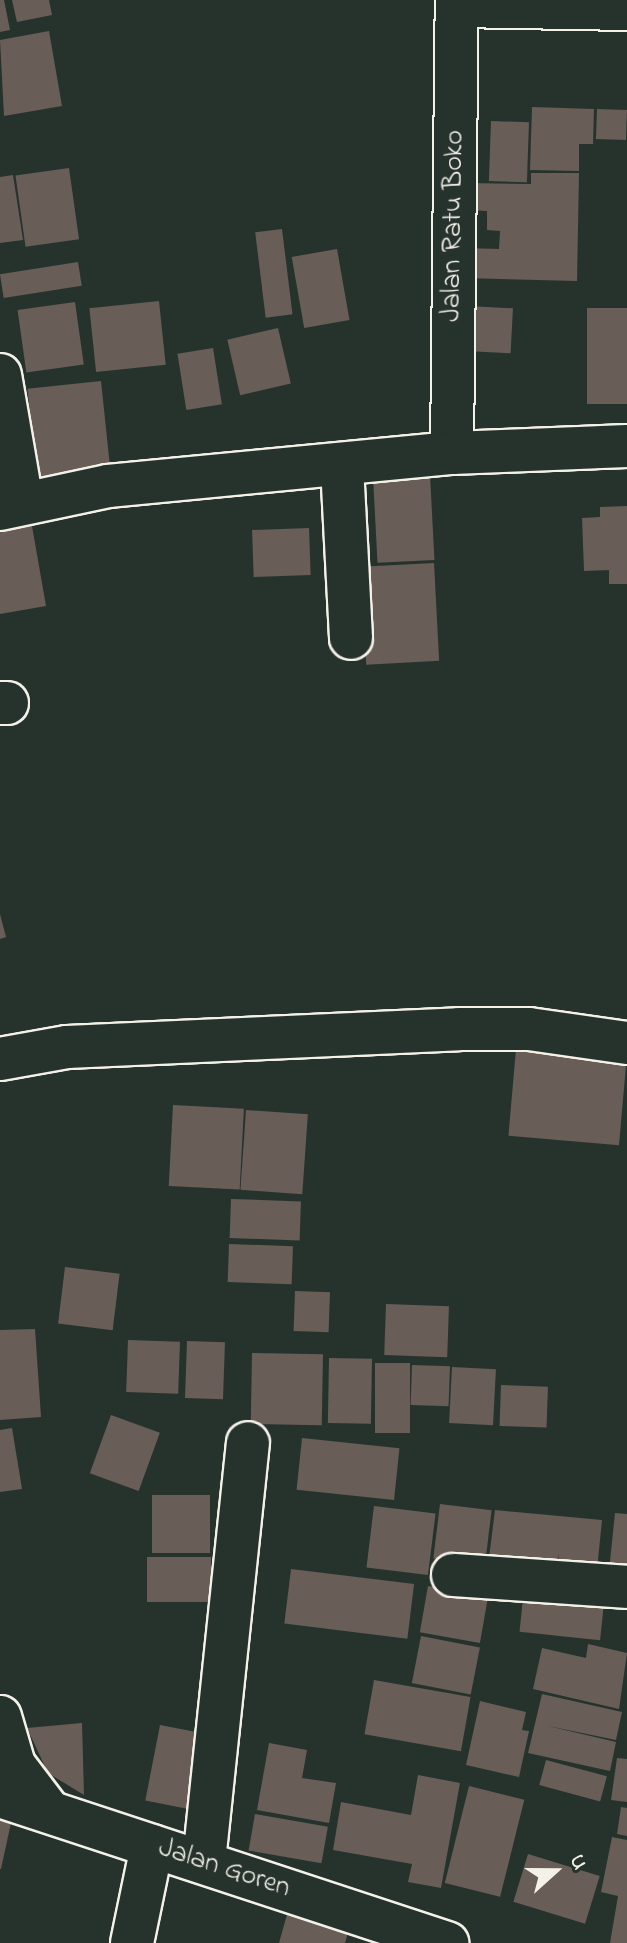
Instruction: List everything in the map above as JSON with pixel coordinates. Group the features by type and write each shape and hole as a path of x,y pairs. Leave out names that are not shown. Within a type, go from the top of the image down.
{"street":[{"path":"457,3 627,9"},
{"name":"Jalan Ratu Boko","path":"452,453 457,3"},
{"path":"0,375 11,506 108,486 342,466 452,453 627,446"},
{"path":"342,466 351,638"},
{"path":"0,1059 67,1047 459,1029 529,1029 627,1043"},
{"path":"204,1861 248,1443"},
{"path":"453,1575 627,1587"},
{"path":"2,1741 23,1782 49,1811"},
{"name":"Jalan Goren","path":"0,1796 447,1943"},
{"path":"132,1943 152,1846"}],"building":[{"path":"0,0 4,0 10,30 0,32"},
{"path":"12,0 49,0 52,15 17,22"},
{"path":"49,31 62,106 4,116 0,40"},
{"path":"532,107 594,109 593,144 579,144 579,171 530,170"},
{"path":"597,109 627,110 626,140 596,139"},
{"path":"491,121 529,122 527,182 489,181"},
{"path":"69,168 79,239 26,247 16,176"},
{"path":"531,173 579,173 577,281 464,278 465,248 499,249 500,231 487,230 487,211 468,210 468,183 531,184"},
{"path":"13,175 23,240 0,243 0,177"},
{"path":"282,229 292,314 266,318 255,232"},
{"path":"337,249 350,320 304,328 292,257"},
{"path":"78,262 82,286 4,298 0,274"},
{"path":"159,301 166,365 96,372 89,308"},
{"path":"75,302 84,364 26,372 18,310"},
{"path":"468,306 513,308 511,353 466,351"},
{"path":"587,308 627,308 627,404 587,404"},
{"path":"278,328 291,384 240,395 227,340"},
{"path":"213,348 222,404 186,410 177,354"},
{"path":"101,381 110,470 37,477 27,389"},
{"path":"430,475 434,560 378,563 373,478"},
{"path":"627,506 627,584 609,584 609,570 584,571 582,518 600,517 600,507"},
{"path":"32,526 46,606 0,614 0,531"},
{"path":"309,528 311,575 254,577 252,530"},
{"path":"434,563 439,661 366,665 361,567"},
{"path":"0,914 6,937 0,939"},
{"path":"516,1049 627,1059 619,1145 508,1136"},
{"path":"173,1105 244,1109 240,1190 169,1186"},
{"path":"246,1110 308,1114 302,1194 240,1190"},
{"path":"231,1199 301,1201 300,1240 230,1238"},
{"path":"229,1244 293,1246 292,1284 228,1282"},
{"path":"65,1267 120,1274 113,1330 58,1324"},
{"path":"295,1291 330,1292 329,1332 294,1331"},
{"path":"386,1304 449,1306 447,1357 384,1355"},
{"path":"35,1329 41,1417 0,1420 0,1330"},
{"path":"128,1340 180,1342 178,1394 126,1392"},
{"path":"187,1341 225,1342 223,1399 185,1398"},
{"path":"252,1353 323,1354 322,1425 251,1424"},
{"path":"329,1358 372,1359 371,1424 328,1423"},
{"path":"375,1363 410,1363 410,1433 375,1433"},
{"path":"412,1365 450,1366 449,1406 411,1405"},
{"path":"452,1367 496,1369 493,1425 449,1423"},
{"path":"501,1385 548,1387 547,1428 500,1426"},
{"path":"111,1415 160,1433 139,1491 90,1473"},
{"path":"12,1428 22,1489 0,1492 0,1430"},
{"path":"302,1438 399,1448 394,1500 297,1490"},
{"path":"152,1495 210,1495 210,1553 152,1553"},
{"path":"440,1504 492,1510 485,1565 433,1559"},
{"path":"374,1506 436,1514 428,1575 366,1568"},
{"path":"495,1510 602,1520 596,1580 556,1575 559,1553 556,1565 489,1558"},
{"path":"615,1513 627,1514 627,1573 609,1571"},
{"path":"147,1557 211,1557 211,1602 147,1602"},
{"path":"291,1569 414,1584 407,1639 284,1624"},
{"path":"428,1586 488,1597 480,1643 420,1632"},
{"path":"524,1589 605,1597 600,1640 520,1632"},
{"path":"421,1636 480,1647 471,1695 412,1683"},
{"path":"588,1644 627,1653 619,1709 533,1689 542,1648 586,1658"},
{"path":"374,1680 471,1697 461,1751 364,1734"},
{"path":"542,1694 622,1712 616,1740 548,1726 616,1742 610,1771 528,1753"},
{"path":"480,1701 526,1712 522,1730 529,1731 519,1777 466,1765"},
{"path":"82,1723 84,1795 48,1773 27,1728"},
{"path":"160,1725 208,1734 193,1810 145,1801"},
{"path":"269,1743 307,1750 302,1778 336,1783 329,1823 257,1810"},
{"path":"617,1758 627,1759 627,1802 611,1800"},
{"path":"546,1760 607,1776 600,1801 539,1785"},
{"path":"418,1775 460,1783 441,1888 408,1882 412,1864 333,1850 341,1802 411,1815"},
{"path":"469,1786 524,1800 500,1897 445,1883"},
{"path":"621,1807 627,1808 627,1836 617,1834"},
{"path":"255,1814 328,1827 321,1863 249,1850"},
{"path":"0,1816 12,1818 1,1869 0,1869"},
{"path":"612,1837 627,1840 627,1943 610,1943 618,1896 601,1892"},
{"path":"528,1854 600,1876 585,1924 513,1902"},
{"path":"290,1904 351,1922 345,1943 279,1943"}]}
